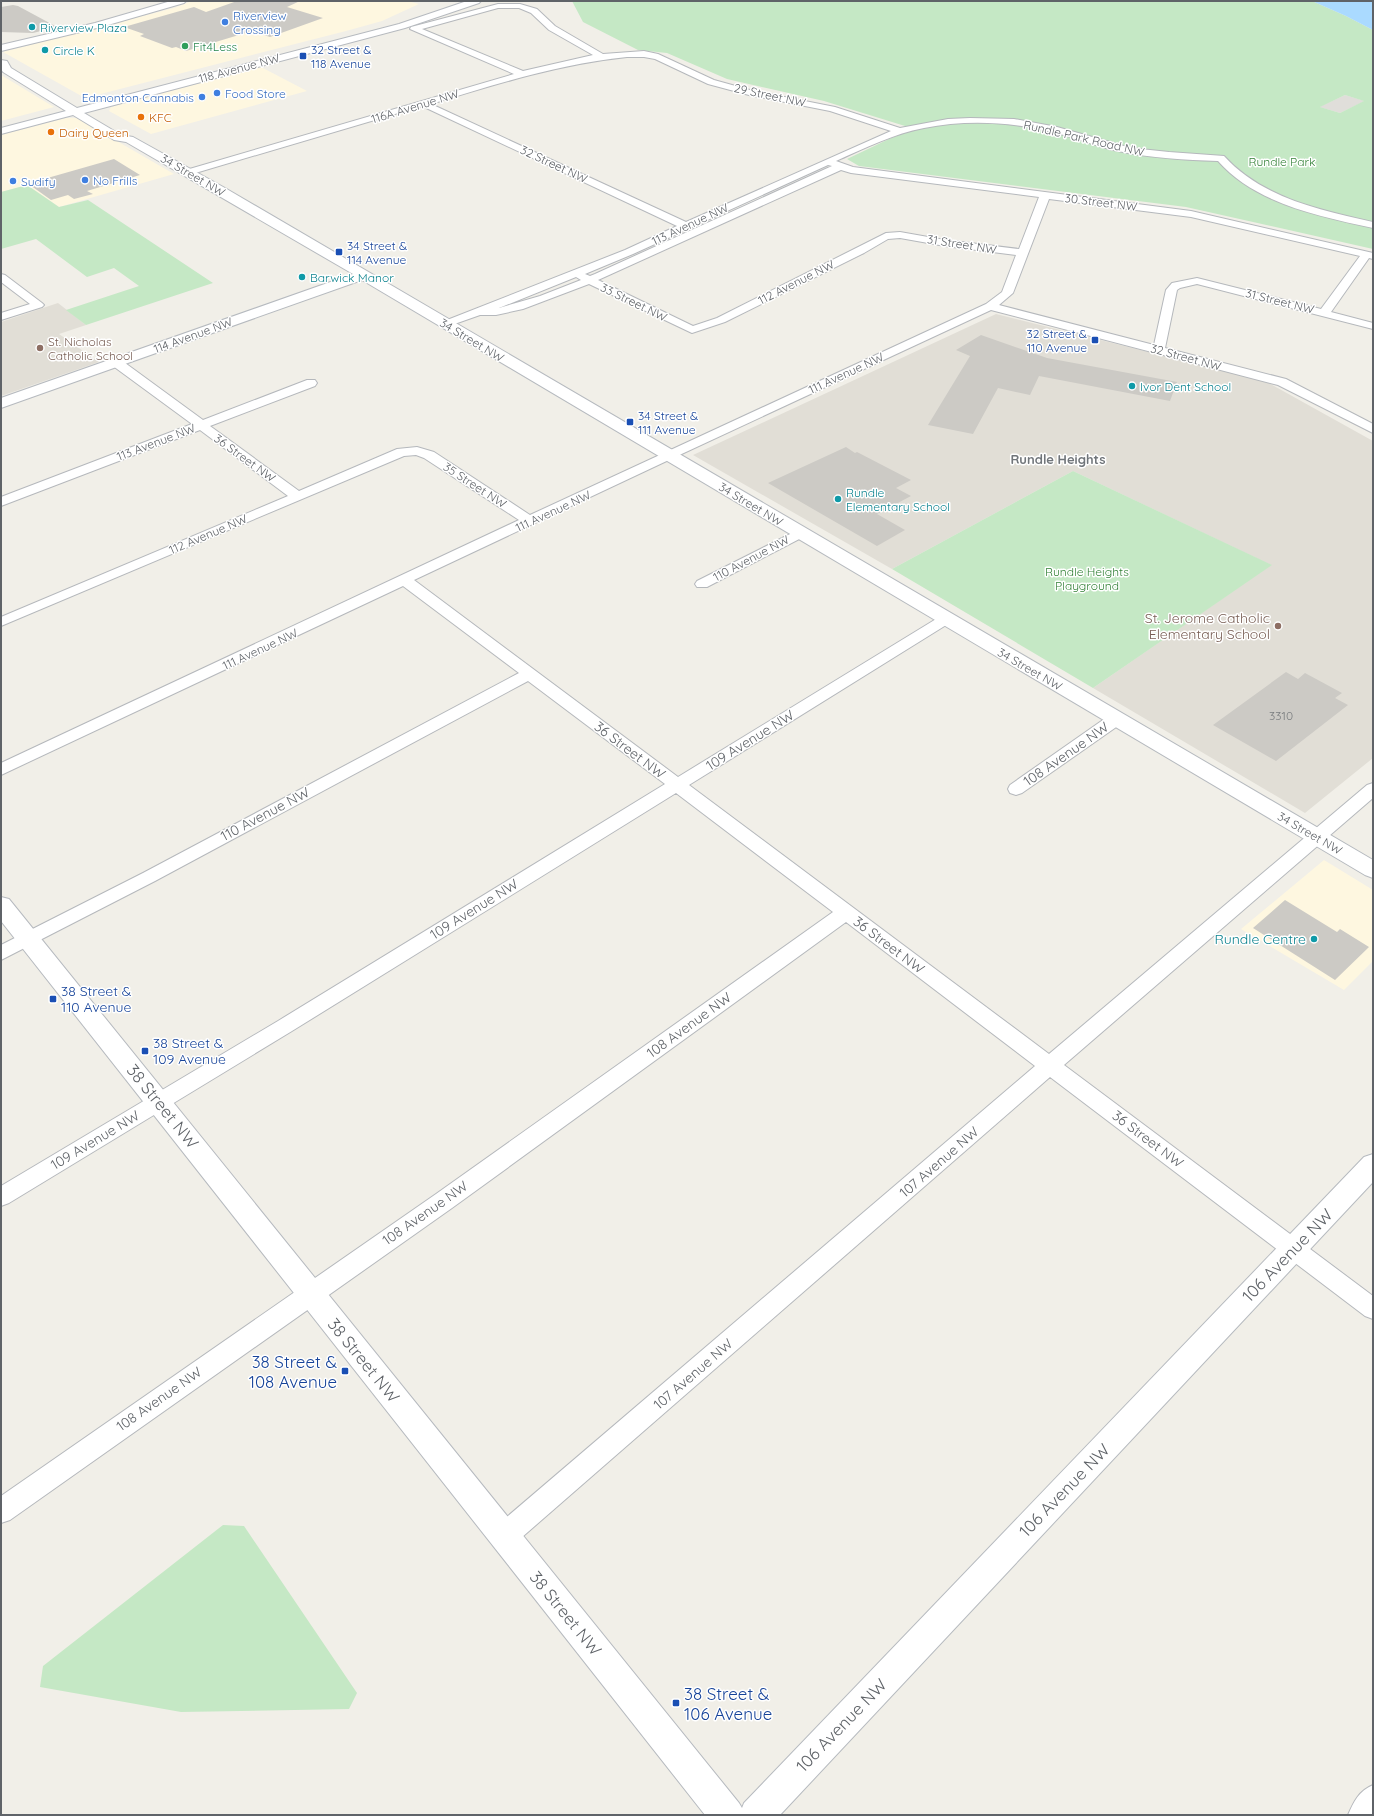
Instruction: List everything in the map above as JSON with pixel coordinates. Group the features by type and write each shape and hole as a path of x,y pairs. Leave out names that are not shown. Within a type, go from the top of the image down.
{"street":[{"path":"1,48 98,25 182,1"},
{"name":"118 Avenue NW","path":"1,125 78,108 402,26 476,1 480,1"},
{"path":"522,74 414,29 498,6 520,6 534,11 552,28 602,57"},
{"name":"118 Avenue NW","path":"1,131 78,108 350,34 422,9"},
{"name":"116A Avenue NW","path":"188,172 522,74 565,63 602,57 644,54"},
{"name":"29 Street NW","path":"644,54 658,57 711,82 749,92 832,109 898,130"},
{"name":"34 Street NW","path":"2,62 7,70 78,108 118,138 129,139 188,172 1373,870"},
{"name":"32 Street NW","path":"423,103 685,226"},
{"name":"Rundle Park Road NW","path":"898,130 930,124 956,122 1012,122 1057,130 1118,148 1140,152 1172,156 1220,158 1244,180 1274,196 1308,208 1373,225"},
{"name":"113 Avenue NW","path":"446,324 577,274 629,252 826,161 898,130"},
{"name":"30 Street NW","path":"826,161 839,167 874,173 1191,214 1370,255"},
{"name":"113 Avenue NW","path":"479,312 495,312 529,304 588,280 839,167"},
{"name":"111 Avenue NW","path":"1,770 668,455 990,306 1000,300 1007,293 1046,195"},
{"name":"31 Street NW","path":"900,235 945,243 1023,253"},
{"name":"112 Avenue NW","path":"692,330 721,320 886,236 900,235"},
{"path":"1324,313 1370,255"},
{"name":"33 Street NW","path":"577,274 692,330"},
{"name":"114 Avenue NW","path":"1,403 363,275"},
{"path":"1,277 38,305 1,317"},
{"name":"31 Street NW","path":"1159,350 1172,290 1176,285 1197,281 1373,326"},
{"name":"32 Street NW","path":"990,306 1282,382 1373,429"},
{"name":"36 Street NW","path":"117,363 297,496"},
{"name":"113 Avenue NW","path":"1,502 311,384"},
{"name":"112 Avenue NW","path":"1,622 402,452 417,451"},
{"name":"35 Street NW","path":"417,451 429,454 530,521"},
{"name":"110 Avenue NW","path":"702,584 800,533"},
{"name":"36 Street NW","path":"405,580 1373,1309"},
{"name":"109 Avenue NW","path":"1,1196 677,785 946,619"},
{"name":"110 Avenue NW","path":"1,953 156,873 529,674"},
{"name":"108 Avenue NW","path":"1016,789 1116,719"},
{"name":"107 Avenue NW","path":"504,1536 1218,920 1373,789"},
{"name":"38 Street NW","path":"1,905 159,1101 310,1293 727,1815"},
{"name":"108 Avenue NW","path":"1,1511 450,1196 846,912"},
{"name":"106 Avenue NW","path":"756,1815 1373,1165"},
{"path":"1362,1815 1373,1799"}],"shaded area":[{"name":"Riverview Crossing","path":"192,1 407,1 419,4 382,21 85,98 3,52 174,8"},
{"path":"261,67 307,91 151,134 109,111 111,107"},
{"path":"1,75 54,107 1,121"},
{"path":"1345,95 1365,101 1340,113 1319,107"},
{"path":"66,118 77,118 174,174 59,207 27,185 1,192 1,135"},
{"name":"St. Nicholas Catholic School","path":"58,303 86,325 59,334 99,362 1,396 1,322"},
{"path":"996,314 1265,381 1373,441 1373,758 1305,813 1093,688 1271,565 1073,471 892,569 693,455"},
{"path":"1324,860 1373,890 1373,961 1344,990 1241,929"}],"green space":[{"name":"Rundle Park","path":"572,1 1312,1 1373,30 1373,249 1186,207 859,166 847,159 912,130 905,126 824,101 727,79 667,53 638,50 583,22","holes":["1345,95 1364,101 1340,113 1320,107"]},
{"path":"27,185 59,207 88,200 213,283 86,325 66,310 139,286 114,268 87,277 36,239 1,249 1,192"},
{"name":"Rundle Heights Playground","path":"1073,471 1272,565 1093,688 892,569"},
{"path":"223,1525 244,1526 357,1693 349,1709 181,1712 40,1687 43,1666"}],"water":[{"path":"1312,1 1373,1 1373,30 1346,16"}],"building":[{"name":"Riverview Crossing","path":"237,1 300,1 287,7 323,18 270,37 252,31 186,51 176,47 172,48 140,36 144,34 124,27 194,7 206,12"},
{"path":"13,5 18,6 57,27 33,33 1,32 1,7"},
{"name":"No Frills","path":"114,159 140,175 87,191 93,194 74,199 68,195 51,200 30,185 46,180 44,179"},
{"name":"Ivor Dent School","path":"981,335 1047,358 1177,382 1170,401 1039,376 1030,395 998,388 973,434 928,425 970,356 956,350"},
{"name":"Rundle Elementary School","path":"846,447 855,453 857,452 911,480 896,488 911,496 877,514 905,530 877,546 768,483"},
{"name":"St. Jerome Catholic Elementary School","path":"1286,672 1298,679 1305,673 1342,693 1335,698 1348,705 1276,761 1213,725"},
{"name":"Rundle Centre","path":"1285,900 1337,932 1340,929 1369,947 1335,980 1253,928"}],"place":[{"name":"Riverview Crossing","path":"225,22"},
{"name":"Riverview Plaza","path":"32,27"},
{"name":"Fit4Less","path":"185,46"},
{"name":"Circle K","path":"45,50"},
{"name":"32 Street & 118 Avenue","path":"303,56"},
{"name":"Food Store","path":"217,93"},
{"name":"Edmonton Cannabis","path":"202,97"},
{"name":"KFC","path":"141,117"},
{"name":"Dairy Queen","path":"51,132"},
{"name":"No Frills","path":"85,180"},
{"name":"Sudify","path":"13,181"},
{"name":"34 Street & 114 Avenue","path":"339,252"},
{"name":"Barwick Manor","path":"302,277"},
{"name":"32 Street & 110 Avenue","path":"1095,340"},
{"name":"St. Nicholas Catholic School","path":"40,348"},
{"name":"Ivor Dent School","path":"1132,386"},
{"name":"34 Street & 111 Avenue","path":"630,422"},
{"name":"Rundle Elementary School","path":"838,499"},
{"name":"St. Jerome Catholic Elementary School","path":"1278,626"},
{"name":"Rundle Centre","path":"1314,939"},
{"name":"38 Street & 110 Avenue","path":"53,999"},
{"name":"38 Street & 109 Avenue","path":"145,1051"},
{"name":"38 Street & 108 Avenue","path":"345,1371"},
{"name":"38 Street & 106 Avenue","path":"676,1703"}],"district":[{"name":"Rundle Heights","path":"1058,459"}]}
